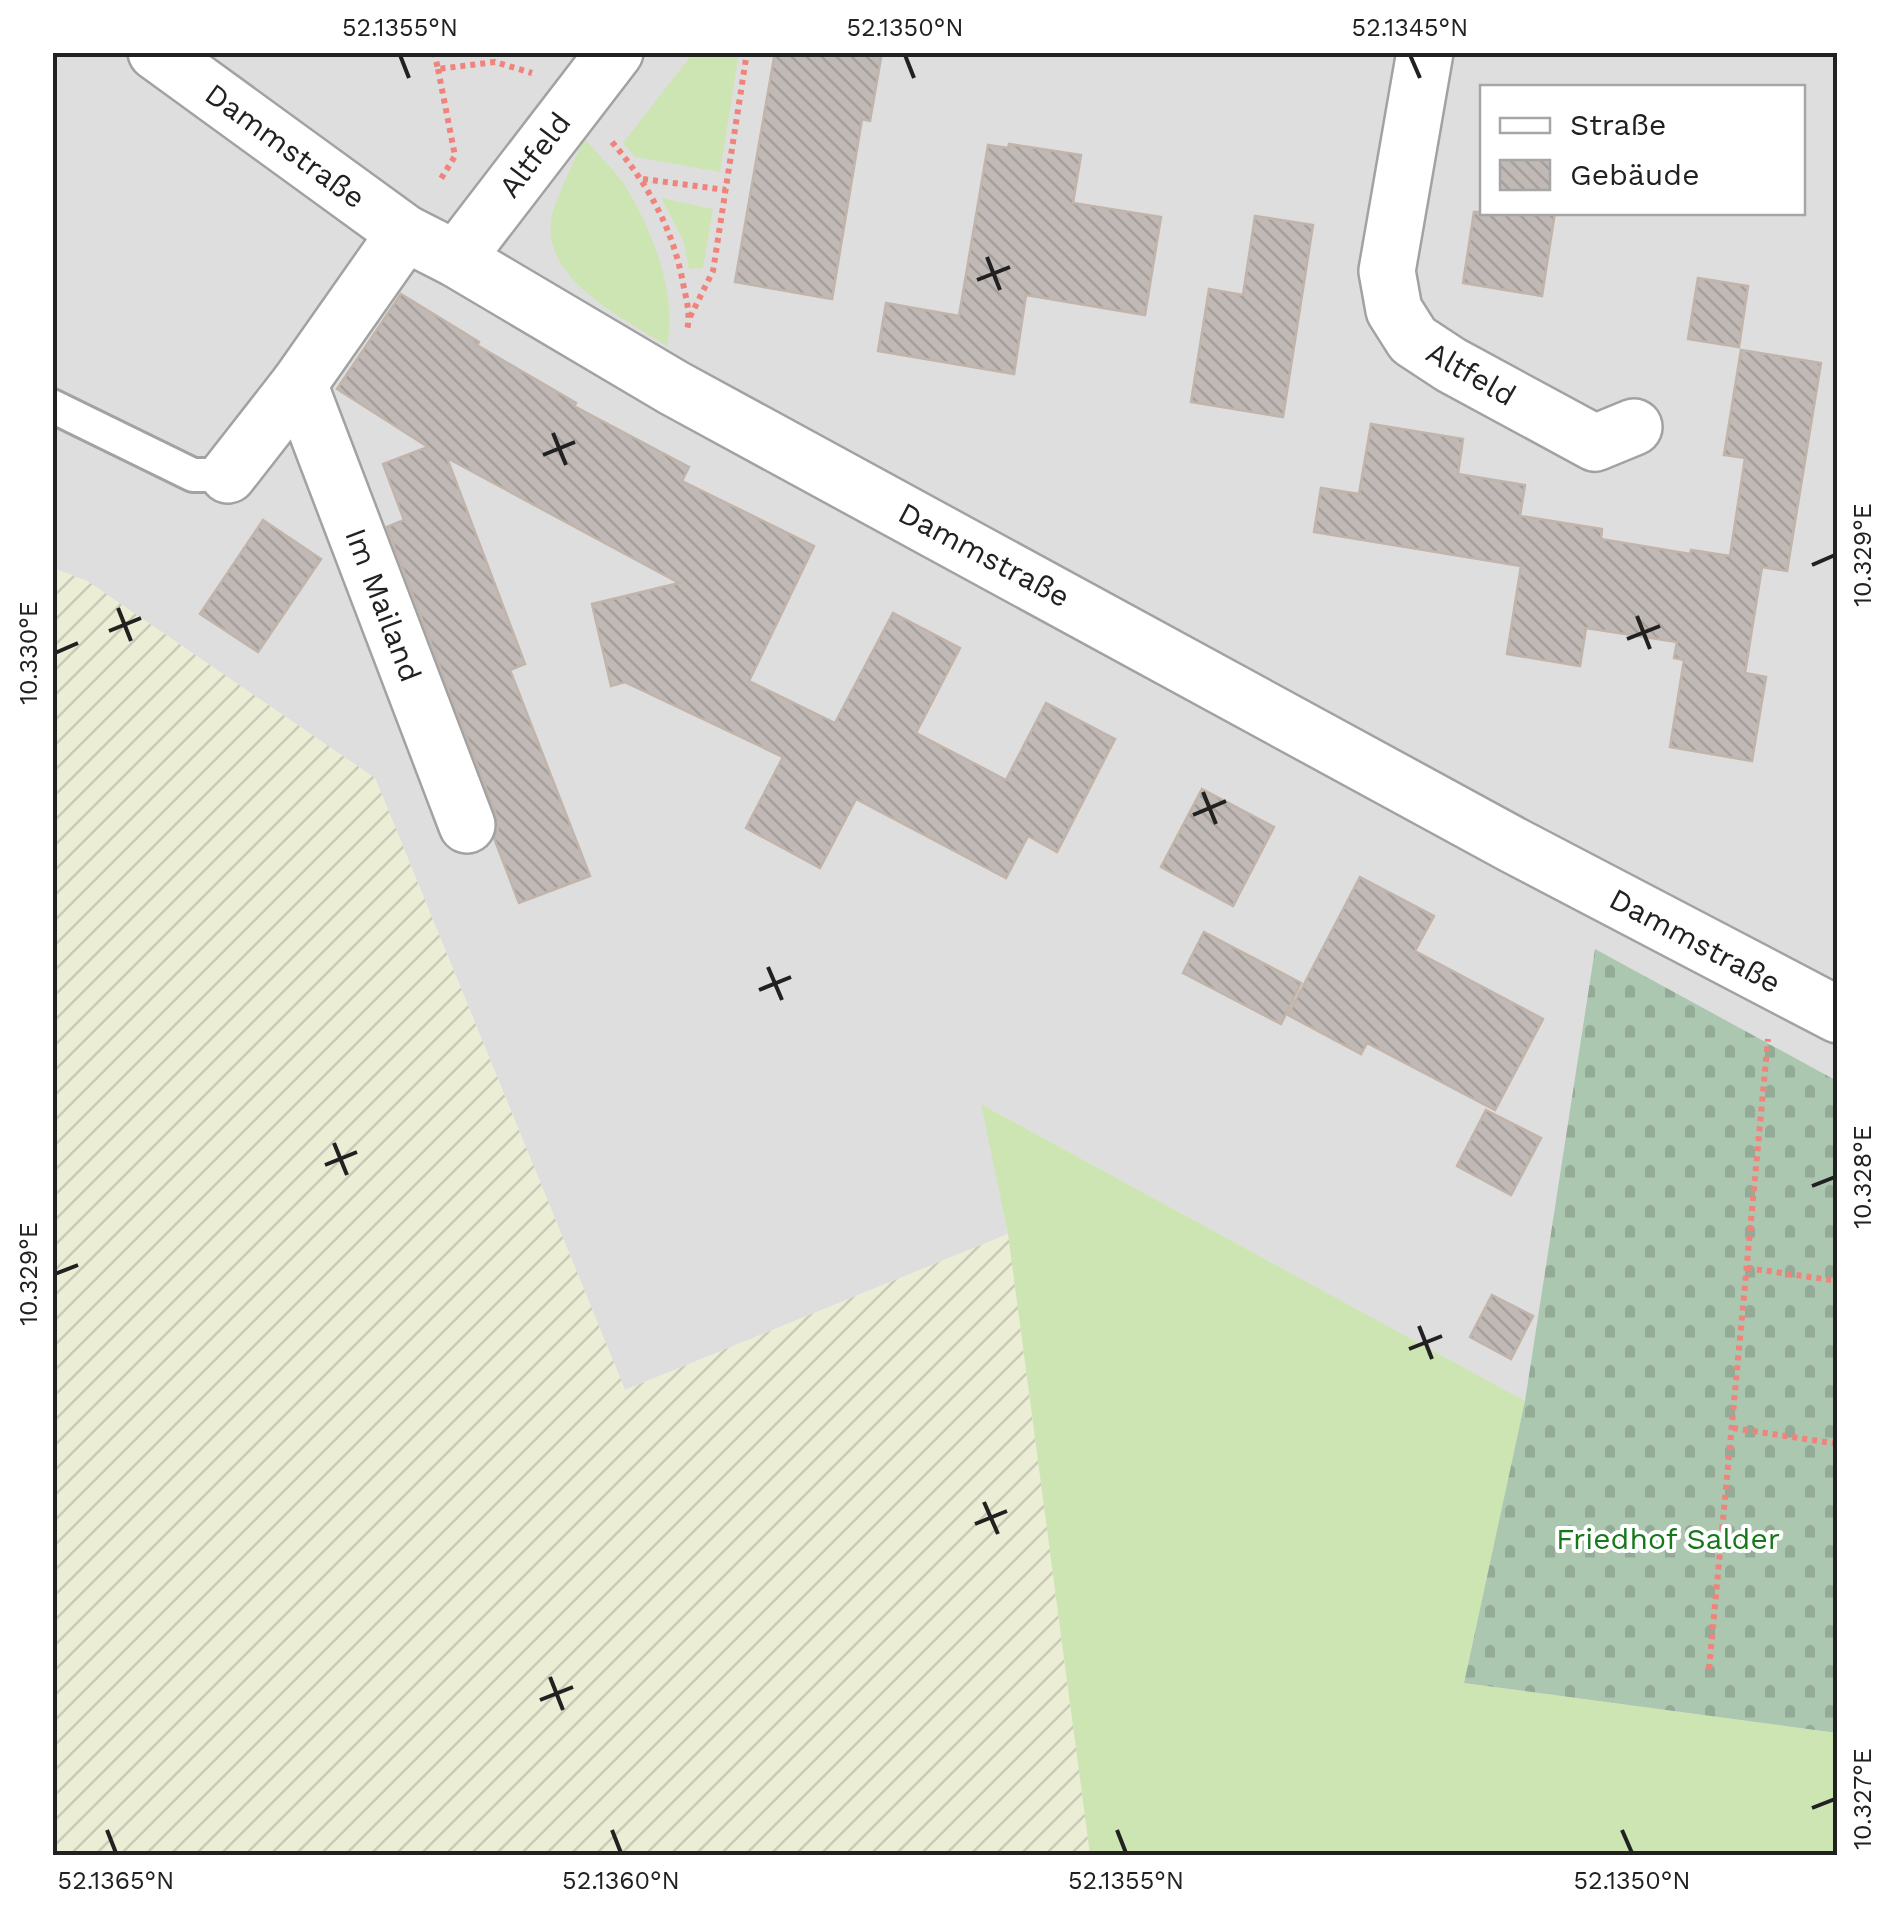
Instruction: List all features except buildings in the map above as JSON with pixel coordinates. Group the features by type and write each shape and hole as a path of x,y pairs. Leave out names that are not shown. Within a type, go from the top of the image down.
{"street":[{"name":"Dammstraße","path":"156,52 405,233 674,388 1838,1015"},
{"name":"Altfeld","path":"456,259 615,52"},
{"name":"Altfeld","path":"1425,52 1388,271 1394,310 1413,340 1451,365 1596,443 1634,427"},
{"path":"228,474 298,384 405,233"},
{"name":"Im Mailand","path":"298,384 468,825"}],"lane":[{"path":"52,406 192,474 228,474"}],"path":[{"path":"405,233 455,156 434,52"},
{"path":"674,388 690,317 712,271 747,52"},
{"path":"438,70 494,62 525,69 576,101 643,179 676,246 690,317"},
{"path":"643,179 726,190"},
{"path":"1709,1669 1773,983"},
{"path":"1747,1268 1838,1281"},
{"path":"1733,1428 1838,1444"}],"shaded area":[{"path":"52,53 1837,53 1837,1733 1464,1683 1524,1401 983,1105 1008,1234 625,1390 375,778 87,581 53,568"}],"green space":[{"path":"693,53 739,53 720,172 635,157 623,143"},
{"path":"584,138 625,187 655,248 669,307 667,346 587,293 557,256 551,235 553,211"},
{"path":"661,198 713,209 703,268 689,269 684,242"},
{"path":"52,568 87,581 375,778 625,1390 1008,1234 1090,1855 53,1855"},
{"name":"Friedhof Salder","path":"1595,949 1837,1081 1837,1733 1464,1683 1525,1401"},
{"path":"981,1104 1525,1401 1464,1683 1837,1733 1837,1855 1090,1855 1008,1234"}]}
